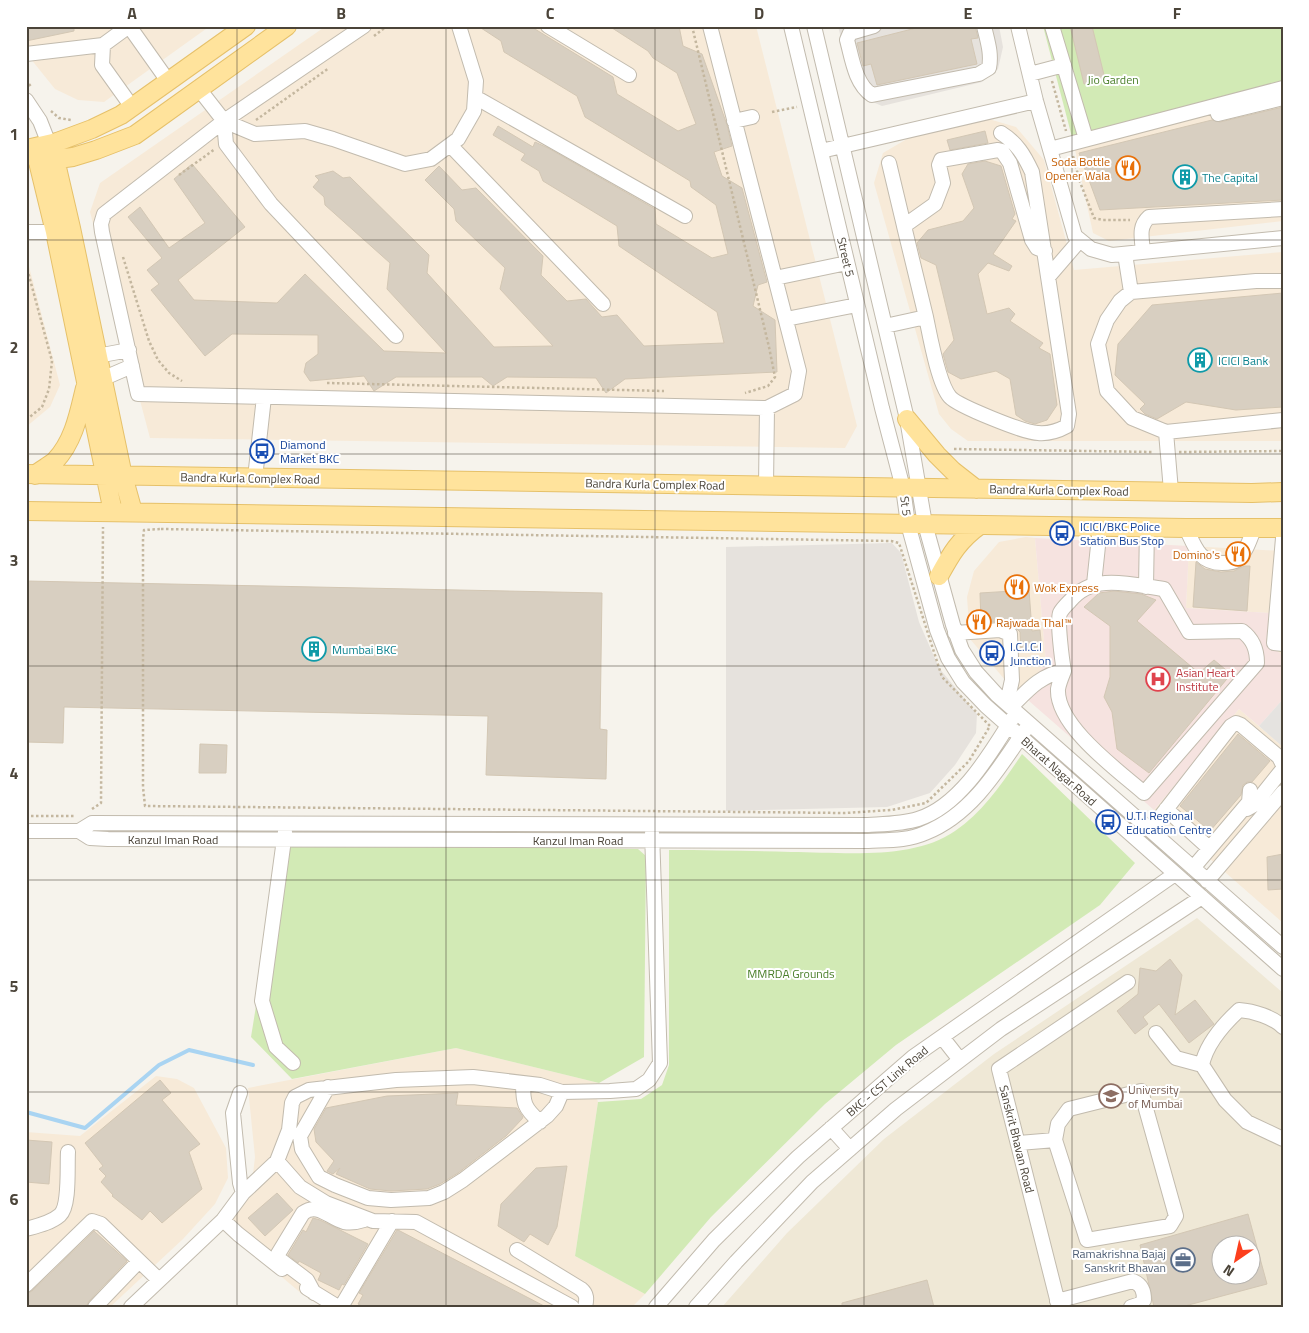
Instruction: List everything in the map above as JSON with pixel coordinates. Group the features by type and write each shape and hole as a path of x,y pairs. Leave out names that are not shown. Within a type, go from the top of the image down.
{"main road":[{"path":"40,150 121,115 246,26"},
{"path":"40,150 73,157 135,135 287,26"},
{"path":"31,474 54,462 69,441 94,381 97,356 40,150"},
{"path":"63,230 114,476 133,512"},
{"path":"907,419 937,455 953,471 976,489"},
{"name":"Bandra Kurla Complex Road","path":"31,474 1283,492"},
{"path":"108,517 114,476"},
{"path":"26,510 108,517 133,512 1100,527 1283,528"},
{"path":"939,576 953,551 965,536 980,525"}],"street":[{"path":"26,54 103,45 129,26 168,81"},
{"path":"364,26 224,121 106,210 102,217 102,232 138,394 767,408 795,394 799,371 710,26"},
{"path":"199,89 224,121 255,134 305,131 405,164 431,159 458,139 474,111 476,81 459,26"},
{"path":"548,26 629,74"},
{"name":"Street 5","path":"792,26 882,411 912,488"},
{"name":"Street 5","path":"814,26 907,419 912,488"},
{"path":"874,26 850,33 846,40 858,79 867,92 872,95 979,74 989,68 990,50 984,26"},
{"path":"1018,26 1036,101 1075,236 1091,249 1112,255 1283,238"},
{"path":"1052,26 1086,139"},
{"path":"103,45 102,65 132,107"},
{"path":"1030,74 1064,65"},
{"path":"1070,147 1086,139 1283,88"},
{"path":"474,97 685,216"},
{"path":"1051,152 1283,98"},
{"path":"26,100 40,121 40,150"},
{"path":"821,151 1036,101"},
{"path":"734,121 752,117"},
{"path":"224,121 226,144 271,204 396,336"},
{"path":"889,163 943,387 951,398 972,411 1036,433 1058,431 1067,426 1069,414 1046,252 1032,172 1023,152 1010,139 1000,134"},
{"path":"450,145 603,304"},
{"path":"904,226 935,204 943,183 939,165 941,160 1002,151 1010,163 1032,240 1037,248 1046,252"},
{"path":"1143,252 1140,228 1149,217 1283,209"},
{"path":"26,232 63,230"},
{"path":"1049,276 1080,240"},
{"path":"1125,254 1131,292"},
{"path":"775,278 847,263"},
{"path":"1283,281 1256,281 1131,292 1120,301 1107,320 1098,344 1107,391 1132,418 1166,432 1283,420"},
{"path":"786,319 857,305"},
{"path":"885,326 926,317"},
{"path":"97,356 129,350"},
{"path":"94,381 132,366"},
{"path":"255,478 264,397"},
{"path":"766,486 767,408"},
{"path":"1166,432 1171,491"},
{"name":"St 5","path":"912,488 917,524"},
{"name":"Bharat Nagar Road","path":"917,524 939,576 962,650 976,672 1012,708 1283,947"},
{"name":"Bharat Nagar Road","path":"917,524 937,630 948,658 963,682 1020,737 1283,969"},
{"path":"1094,584 1100,527"},
{"path":"1146,587 1147,527"},
{"path":"1186,528 1201,557 1221,564 1237,560 1246,547 1254,529"},
{"path":"1283,538 1274,643 1283,644"},
{"path":"1128,811 1144,793 1256,663 1257,652 1249,636 1242,631 1189,632 1164,589 1104,582 1088,585 1075,594 1060,613 1060,640 1064,671 1058,689 1061,707 1088,744 1144,793"},
{"path":"956,633 1000,630 1010,634 1012,708"},
{"path":"1012,708 1038,681 1050,674 1064,671"},
{"name":"Kanzul Iman Road","path":"26,831 79,831 92,823 868,825 900,823 919,819 936,810 953,797 972,778 1008,726 1012,708"},
{"name":"Kanzul Iman Road","path":"79,831 90,838 868,841 909,838 924,834 944,824 964,810 984,788 1029,723"},
{"path":"1150,830 1230,726 1236,723 1241,725 1279,758 1283,765 1282,770 1254,805 1240,812"},
{"path":"1072,761 1088,744"},
{"path":"1193,868 1250,799 1250,790"},
{"path":"1207,880 1283,792"},
{"path":"1166,809 1210,848"},
{"path":"285,823 285,839 262,1001 276,1047 293,1063"},
{"path":"131,1307 224,1220 243,1194 277,1162 289,1130 292,1103 295,1097 309,1090 396,1080 473,1077 540,1085 562,1092 610,1091 636,1089 649,1080 660,1063 652,824"},
{"name":"BKC - CST Link Road","path":"656,1307 714,1240 798,1157 913,1057 1175,874"},
{"path":"696,1307 812,1182 896,1108 1001,1029 1202,897"},
{"name":"Sanskrit Bhavan Road","path":"1128,982 999,1069 1058,1304 1133,1281 1138,1283 1144,1292 1144,1300 1140,1304 1131,1307"},
{"path":"1202,1065 1204,1056 1228,1020 1239,1010 1248,1010 1264,1016 1283,1027"},
{"path":"1156,1032 1176,1058 1202,1065 1225,1100 1247,1122 1283,1139"},
{"path":"942,1037 960,1060"},
{"path":"523,1083 524,1104 529,1112 540,1122"},
{"path":"328,1087 300,1136 302,1149 319,1178 368,1198 391,1200 428,1198 444,1192 463,1180 540,1122 556,1106 562,1092"},
{"path":"1141,1091 1176,1216 1170,1226 1087,1240 1055,1140 1058,1124 1069,1109 1141,1091"},
{"path":"240,1093 233,1113 240,1183 243,1194"},
{"path":"831,1128 850,1149"},
{"path":"1019,1144 1055,1140"},
{"path":"26,1229 45,1223 60,1215 65,1207 68,1152"},
{"path":"277,1162 300,1187 326,1203 367,1220"},
{"path":"314,1293 307,1280 278,1258 278,1254 304,1213 309,1209 316,1208 344,1222 367,1220 416,1222 572,1307"},
{"path":"224,1220 238,1234 314,1293 340,1307 392,1220"},
{"path":"26,1285 92,1221 101,1224 159,1280"},
{"path":"517,1250 581,1289 585,1293 585,1307"},
{"path":"95,1307 139,1261"}],"path":[{"path":"692,26 769,347 775,377 768,386"},
{"path":"1049,68 1080,182 1094,218 1103,220 1134,220"},
{"path":"772,112 810,104"},
{"path":"26,270 38,304 52,361 49,389 42,407 26,420"},
{"path":"950,449 1168,452 1283,451"},
{"path":"89,812 101,803 108,517"},
{"path":"144,530 891,541 899,543 942,677 990,726 969,761 926,803 891,810 845,813 145,806 143,796 144,530"},
{"path":"26,816 83,816"}],"shaded area":[{"path":"26,26 210,26 104,102 78,100 55,89 26,53"},
{"path":"326,26 756,26 857,426 845,448 150,438 90,212 100,183"},
{"path":"838,26 999,26 1003,47 998,69 982,82 882,106 866,99 852,83"},
{"name":"The Capital","path":"1283,95 1283,221 1109,241 1093,233 1074,145"},
{"path":"982,117 1016,127 1044,160 1074,270 1283,252 1283,441 968,441 951,429 939,414 874,183 883,153 917,133"},
{"path":"26,255 60,385 50,407 26,427"},
{"path":"1026,537 1035,538 1046,663 1021,694 1006,681 970,639 967,597 974,571 999,542"},
{"name":"Asian Heart Institute","path":"1035,538 1189,546 1186,608 1270,613 1266,641 1283,656 1283,699 1259,726 1239,709 1154,810 1021,694 1046,663"},
{"path":"892,543 901,553 919,622 939,668 977,714 976,733 955,765 930,793 887,807 726,811 726,547"},
{"path":"1189,546 1283,551 1283,656 1266,641 1269,613 1186,608"},
{"path":"1283,699 1283,747 1259,726"},
{"path":"1239,709 1283,747 1283,923 1154,810"},
{"name":"University of Mumbai","path":"1197,918 1283,993 1283,1307 722,1307 787,1233 884,1139 994,1054"},
{"path":"456,1048 599,1083 596,1095 598,1102 575,1256 645,1294 632,1307 322,1307 302,1294 226,1230 251,1191 255,1157 248,1088"},
{"path":"156,1076 177,1079 194,1088 226,1148 228,1178 215,1204 183,1239 110,1307 26,1307 26,1132 80,1136"}],"green space":[{"name":"Jio Garden","path":"1043,26 1283,26 1283,95 1074,145"},
{"name":"MMRDA Grounds","path":"1022,754 1135,863 1100,905 896,1045 825,1104 711,1217 645,1294 575,1256 598,1102 641,1099 662,1085 669,1065 669,850 876,853 918,847 938,841 965,823 992,796"},
{"path":"282,845 638,849 646,856 644,1057 599,1083 456,1048 292,1079 251,1037"}],"building":[{"path":"26,26 74,26 74,31 26,41"},
{"path":"478,26 530,26 613,77 617,94 678,131 696,124 677,73 653,58 648,51 609,26 679,26 683,46 702,54 727,125 732,146 714,152 722,176 742,188 767,282 758,285 753,306 775,320 777,372 625,379 606,393 596,378 507,377 493,386 482,377 396,377 374,391 364,376 310,381 304,372 306,363 318,354 318,335 232,334 205,356 151,290 159,284 147,270 162,258 128,217 140,207 169,248 205,223 174,179 192,164 245,227 178,280 194,300 277,303 305,274 384,351 446,353 387,289 390,263 325,205 324,197 313,187 319,180 315,176 333,171 343,178 350,177 429,255 427,273 494,347 553,346 500,289 505,268 456,221 454,209 425,180 439,166 462,190 476,188 543,256 541,275 567,301 586,299 602,317 617,315 644,346 724,343 717,312 619,246 617,226 543,181 539,171 521,160 525,154 493,135 498,126 533,147 535,142 548,148 655,209 656,224 712,258 728,254 716,205 691,187 690,181 585,117 577,96 504,52 501,41"},
{"path":"924,26 975,26 978,38 971,39 977,64 877,85 871,64 863,66 857,43"},
{"path":"1070,26 1092,26 1105,79 1084,84"},
{"name":"The Capital","path":"1283,107 1283,200 1100,210 1079,153 1212,120 1220,122"},
{"path":"985,131 988,143 950,150 947,140"},
{"path":"985,161 1001,166 1015,214 1012,219 1016,221 993,254 1012,266 1009,271 988,263 978,274 987,314 1009,308 1015,314 1010,321 1043,343 1039,348 1050,354 1057,405 1047,420 1035,424 1025,421 1016,415 1010,379 996,371 961,379 948,372 943,354 954,340 936,265 921,258 917,243 928,230 963,221 974,208 962,174 968,164"},
{"name":"ICICI Bank","path":"1283,293 1283,407 1236,410 1186,402 1157,419 1145,414 1140,409 1145,404 1115,375 1118,344 1152,305"},
{"path":"1196,562 1205,569 1221,572 1234,571 1244,566 1250,566 1247,611 1193,607"},
{"name":"Mumbai BKC","path":"26,581 602,593 600,729 607,730 606,779 486,775 488,716 64,707 63,743 26,742"},
{"path":"1029,590 1032,631 1040,630 1042,651 1021,652 1020,632 1015,627 1015,623 999,621 981,622 980,593"},
{"path":"1114,591 1141,594 1156,600 1137,621 1199,673 1214,660 1231,674 1149,773 1117,749 1112,712 1104,697 1110,677 1110,626 1084,607 1099,593"},
{"path":"1238,734 1270,761 1252,782 1247,782 1243,785 1241,795 1210,831 1180,806"},
{"path":"200,744 227,745 226,773 199,773"},
{"path":"1283,854 1283,889 1268,890 1267,857"},
{"path":"1170,959 1182,975 1175,1015 1195,1000 1214,1024 1189,1043 1159,1004 1143,1017 1148,1024 1135,1034 1117,1011 1138,994 1140,968 1156,971"},
{"path":"160,1080 171,1093 162,1100 200,1144 189,1152 202,1189 162,1223 150,1211 142,1220 112,1196 101,1182 106,1176 99,1169 103,1166 85,1143"},
{"path":"458,1093 456,1105 517,1108 523,1117 506,1136 458,1173 440,1184 427,1189 391,1191 370,1189 336,1174 340,1168 333,1174 327,1171 334,1161 316,1142 314,1129 326,1108 387,1096"},
{"path":"26,1140 52,1142 49,1184 26,1182"},
{"path":"567,1166 557,1227 548,1245 530,1234 524,1242 498,1226 501,1204 536,1168"},
{"path":"277,1193 293,1210 265,1236 248,1218"},
{"name":"Ramakrishna Bajaj Sanskrit Bhavan","path":"1248,1214 1254,1236 1212,1236 1212,1286 1260,1286 1181,1307 1154,1307 1140,1245"},
{"path":"313,1218 368,1244 344,1285 342,1284 339,1290 318,1280 321,1273 299,1261 298,1263 288,1255 303,1230 306,1232"},
{"path":"397,1230 546,1307 364,1307 358,1304 363,1295 359,1293"},
{"path":"94,1231 127,1261 89,1301 86,1307 26,1307 26,1294 32,1291"},
{"name":"Ramakrishna Bajaj Sanskrit Bhavan","path":"1262,1266 1267,1284 1262,1285"},
{"path":"927,1280 934,1307 842,1307 842,1303"}],"waterway":[{"path":"26,1112 85,1128 159,1065 189,1050 253,1065"}],"place":[{"name":"Soda Bottle Opener Wala","path":"1128,168"},
{"name":"The Capital","path":"1185,177"},
{"name":"ICICI Bank","path":"1200,360"},
{"name":"Diamond Market BKC","path":"262,451"},
{"name":"ICICI/BKC Police Station Bus Stop","path":"1062,533"},
{"name":"Domino's","path":"1238,554"},
{"name":"Wok Express","path":"1017,587"},
{"name":"Rajwada Thal™","path":"979,622"},
{"name":"Mumbai BKC","path":"314,649"},
{"name":"I.C.I.C.I Junction","path":"992,653"},
{"name":"Asian Heart Institute","path":"1158,679"},
{"name":"U.T.I Regional Education Centre","path":"1108,822"},
{"name":"University of Mumbai","path":"1111,1096"},
{"name":"Ramakrishna Bajaj Sanskrit Bhavan","path":"1183,1260"}]}
